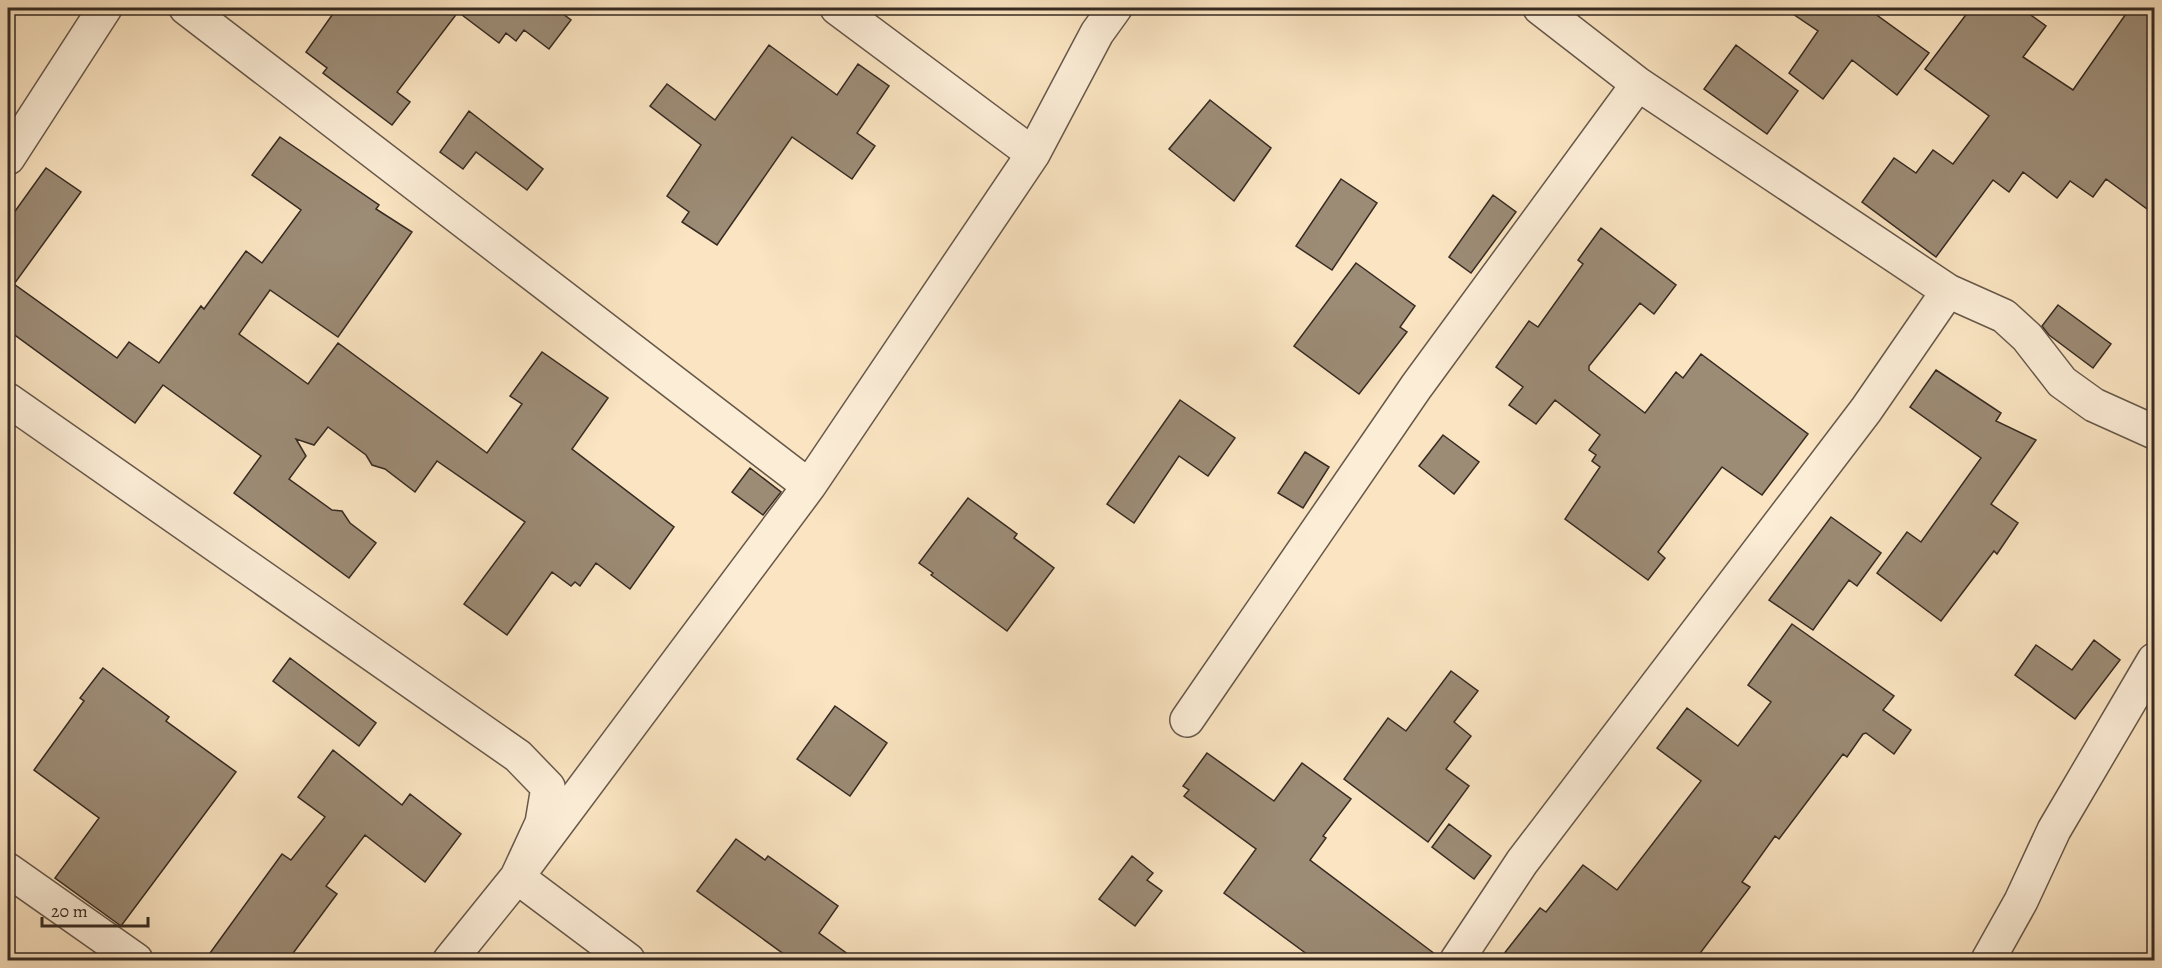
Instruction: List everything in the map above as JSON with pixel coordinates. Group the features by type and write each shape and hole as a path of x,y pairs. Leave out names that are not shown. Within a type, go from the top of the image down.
{"street":[{"path":"8,158 105,8"},
{"path":"186,8 809,486"},
{"path":"837,8 1033,154"},
{"path":"450,960 517,877 809,486 1033,154 1097,33 1115,8"},
{"path":"1540,8 1638,84 1948,291 2004,316 2027,337 2062,382 2094,405 2154,432"},
{"path":"1187,720 1416,387 1638,84"},
{"path":"1457,960 1522,862 1866,410 1948,291"},
{"path":"8,400 518,756 548,787 542,824 517,877"},
{"path":"1988,960 2021,901 2054,830 2154,660"},
{"path":"8,870 136,960"},
{"path":"517,877 628,960"}],"building":[{"path":"337,8 555,8 571,20 549,49 524,30 516,41 506,33 499,43 458,12 397,92 410,102 392,125 323,73 327,68 306,52"},
{"path":"1784,8 1867,8 1929,53 1897,95 1852,60 1823,99 1789,73 1818,31"},
{"path":"1971,8 2021,8 2046,26 2023,57 2073,90 2130,8 2154,8 2154,214 2106,179 2093,197 2070,181 2057,198 2023,172 2009,192 1993,180 1936,257 1862,202 1894,158 1916,173 1933,150 1953,164 1989,116 1925,69"},
{"path":"769,45 837,95 858,64 889,86 857,133 875,146 852,179 792,137 717,245 682,222 689,212 667,196 701,145 650,106 667,84 715,120"},
{"path":"1736,45 1798,91 1767,134 1704,89"},
{"path":"1210,100 1271,148 1234,201 1169,149"},
{"path":"469,111 543,169 527,190 476,152 463,169 440,152"},
{"path":"280,137 379,205 376,209 412,232 338,337 270,290 239,334 308,384 338,343 487,453 522,404 510,396 542,352 608,398 572,449 674,527 630,589 596,563 580,586 575,582 571,586 552,572 507,635 464,604 525,522 437,461 415,492 385,469 372,465 366,455 328,427 314,445 296,439 306,456 289,479 332,510 342,511 350,523 376,543 349,578 234,493 261,456 163,385 135,423 8,330 8,221 46,168 81,192 14,284 117,358 129,342 159,363 201,306 204,309 246,251 262,263 301,210 252,175"},
{"path":"1341,179 1377,203 1332,270 1296,246"},
{"path":"1493,195 1516,212 1471,273 1449,257"},
{"path":"1601,228 1676,285 1654,314 1640,303 1589,366 1589,370 1645,413 1676,372 1683,378 1701,354 1808,434 1762,495 1722,467 1658,552 1665,558 1648,580 1565,519 1600,467 1592,461 1596,455 1589,450 1600,435 1555,400 1536,424 1509,405 1523,387 1496,367 1529,321 1538,327 1583,264 1578,260"},
{"path":"1356,263 1415,306 1400,327 1407,332 1359,394 1294,346"},
{"path":"2058,305 2111,344 2093,368 2049,335 2042,326"},
{"path":"1936,370 2001,413 1996,421 2036,440 1991,504 2018,523 1997,554 1994,551 1941,621 1877,573 1907,532 1921,542 1981,458 1910,407"},
{"path":"1180,400 1235,438 1208,476 1179,456 1134,523 1107,504"},
{"path":"1443,435 1479,462 1454,494 1419,466"},
{"path":"1305,452 1329,467 1303,508 1278,493"},
{"path":"750,468 781,492 763,515 732,492"},
{"path":"968,498 1017,534 1014,538 1054,568 1007,631 931,575 933,573 919,563"},
{"path":"1831,517 1881,553 1857,586 1849,580 1813,630 1769,600"},
{"path":"1792,624 1894,696 1883,710 1911,730 1894,754 1866,733 1847,757 1843,754 1779,839 1775,836 1742,882 1750,887 1695,960 1499,960 1540,908 1546,912 1583,865 1617,890 1701,781 1657,748 1687,708 1738,746 1771,702 1748,685"},
{"path":"2094,640 2120,660 2075,719 2015,675 2036,645 2072,670"},
{"path":"290,658 376,723 359,746 273,681"},
{"path":"103,668 169,717 166,721 236,772 121,926 55,878 99,818 34,770 84,701 80,698"},
{"path":"1451,671 1478,691 1454,722 1471,736 1446,769 1469,786 1428,842 1344,779 1388,718 1406,731"},
{"path":"835,706 887,743 850,796 797,759"},
{"path":"333,750 402,805 410,794 461,834 425,882 365,835 326,886 337,894 288,960 205,960 282,854 291,860 325,817 298,797"},
{"path":"1207,753 1274,801 1302,763 1351,799 1323,836 1326,838 1310,860 1439,957 1439,960 1315,960 1224,893 1256,849 1184,796 1189,790 1183,786"},
{"path":"1449,824 1491,856 1474,879 1432,847"},
{"path":"736,839 765,860 768,856 838,906 819,933 856,960 792,960 697,891"},
{"path":"1132,856 1153,873 1147,880 1162,891 1135,926 1099,899"}]}
